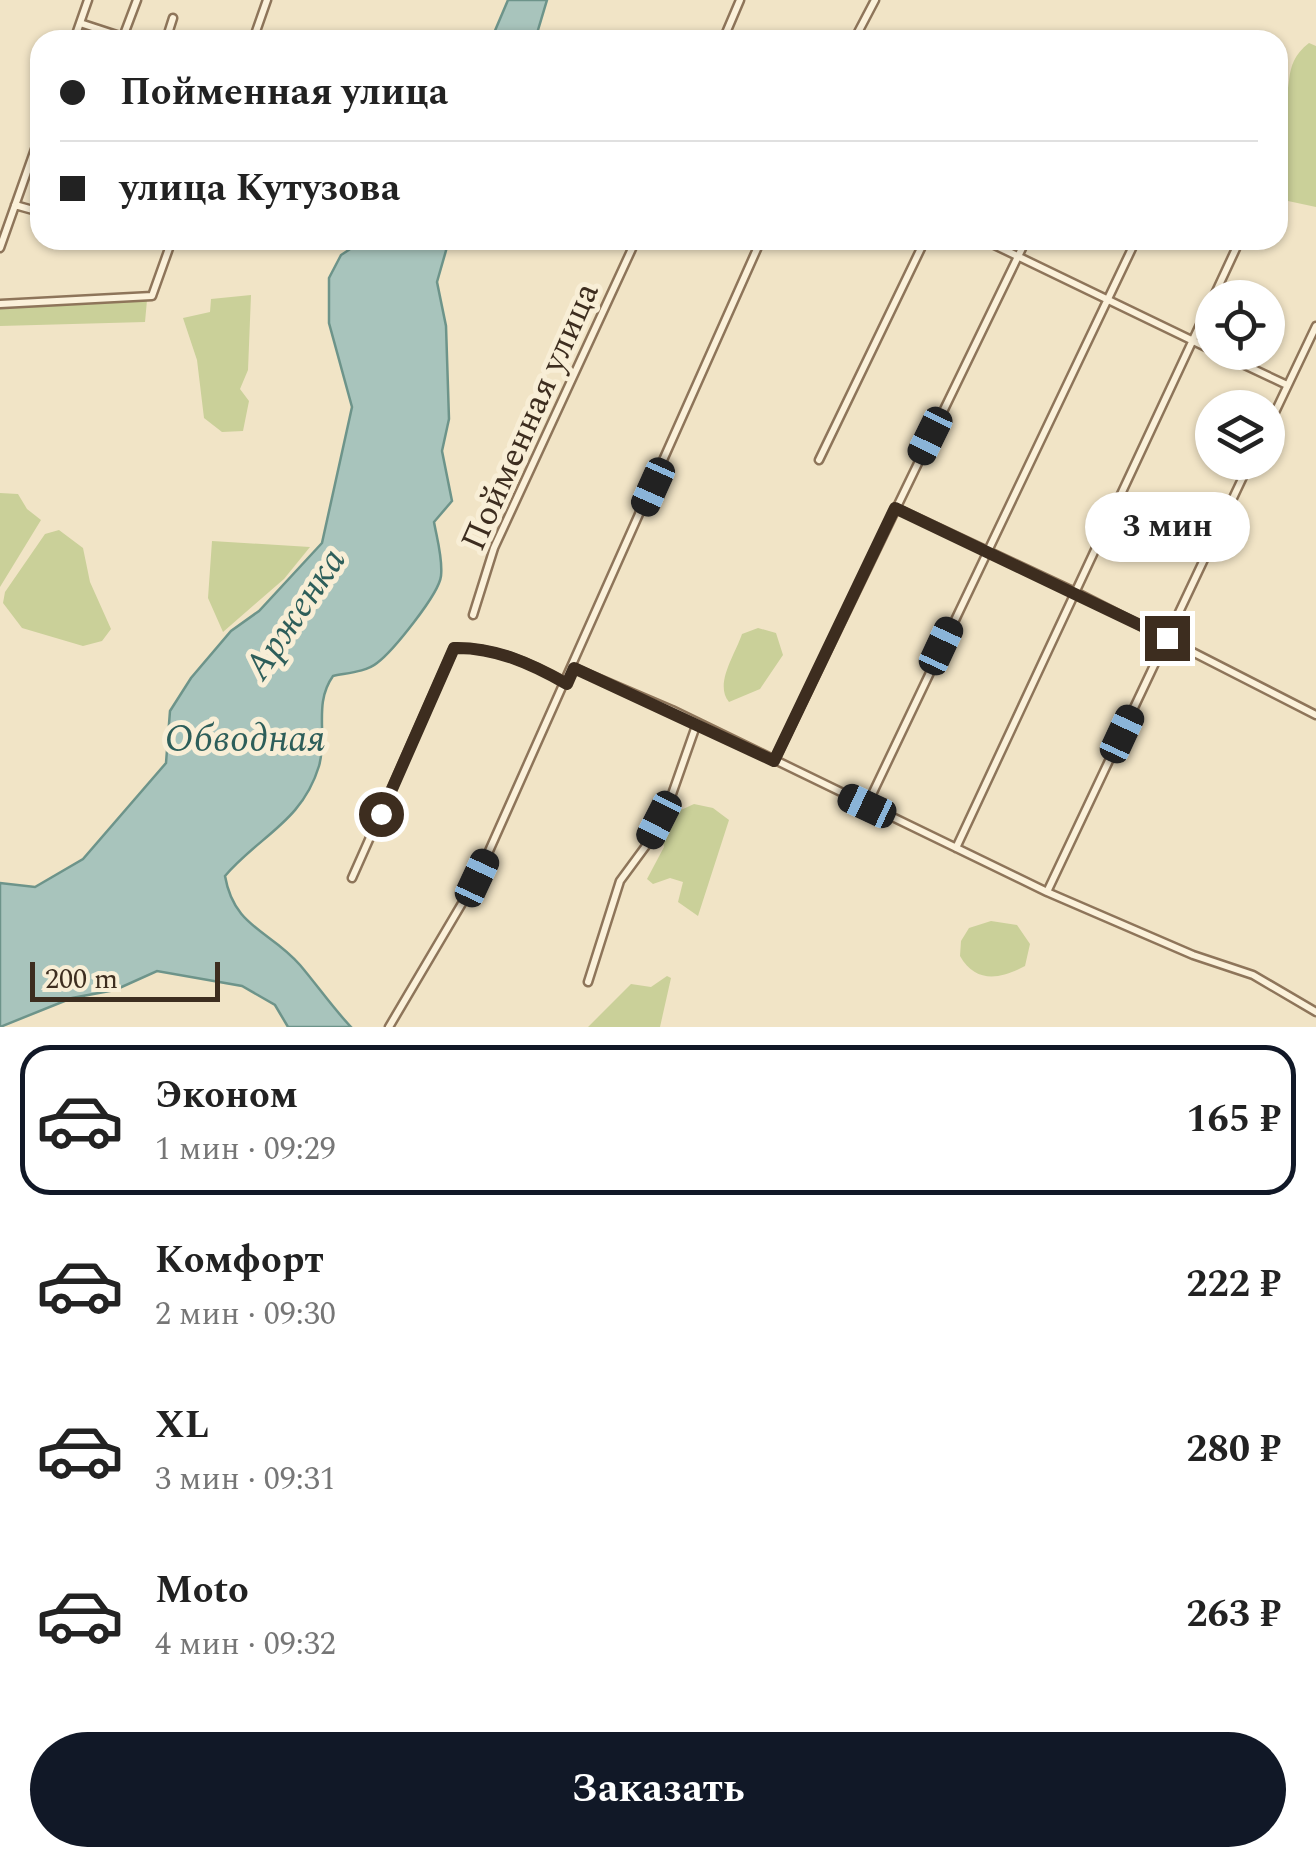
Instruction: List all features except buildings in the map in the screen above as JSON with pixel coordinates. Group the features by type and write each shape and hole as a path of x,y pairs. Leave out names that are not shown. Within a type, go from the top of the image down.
{"street":[{"path":"78,30 88,0"},
{"path":"125,30 136,0"},
{"path":"256,30 268,0"},
{"path":"727,30 740,0"},
{"path":"859,30 875,0"},
{"path":"169,30 173,18"},
{"path":"80,23 102,30"},
{"path":"0,248 30,163"},
{"path":"15,205 30,209"},
{"path":"0,304 152,296 169,250"},
{"name":"Пойменная улица","path":"472,615 494,548 631,250"},
{"path":"389,1027 477,878 567,684 758,250"},
{"path":"820,460 920,250"},
{"path":"1005,250 1193,341"},
{"path":"774,761 1021,250"},
{"path":"867,806 1131,250"},
{"path":"1221,280 1235,250"},
{"path":"1285,390 1316,326"},
{"path":"956,848 1195,337"},
{"path":"1255,370 1287,385"},
{"path":"1046,892 1242,480"},
{"path":"895,508 1075,592 1316,715"},
{"path":"352,878 454,648 478,647 536,666 567,684"},
{"path":"574,668 697,722 1046,892 1193,955 1253,975 1316,1012"},
{"path":"588,982 620,881 648,843 671,797 697,722"}],"green space":[{"path":"1309,43 1316,46 1316,207 1288,201 1288,89 1291,69"},
{"path":"251,295 248,370 240,389 249,401 243,431 222,432 204,418 197,360 183,318 210,312 211,299"},
{"path":"147,300 145,322 0,326 0,308"},
{"path":"0,493 18,494 27,509 41,520 0,587"},
{"path":"59,530 83,548 90,582 111,629 102,641 83,646 22,628 3,603 5,592 45,534"},
{"path":"212,541 310,547 284,579 223,632 208,598"},
{"path":"758,628 776,633 783,655 760,689 729,702 724,687 727,669 742,634"},
{"path":"694,804 713,808 729,820 698,916 678,902 683,882 670,878 653,884 647,879 664,847 662,836 670,815"},
{"path":"991,921 1017,925 1030,944 1025,966 989,976 966,965 960,956 961,941 969,928"},
{"path":"667,976 671,978 660,1027 588,1027 631,984 651,987"}],"water":[{"path":"508,0 547,0 538,30 495,30"},
{"name":"Обводная","path":"349,250 446,250 437,282 446,326 449,419 442,451 452,501 434,522 441,576 424,608 384,657 367,668 333,676 324,698 321,754 311,785 291,815 225,876 236,907 245,918 289,953 351,1027 288,1027 275,1005 242,986 157,971 115,990 72,998 0,1027 0,883 35,887 83,859 166,763 170,711 191,678 231,631 259,611 322,543 352,407 329,323 329,278 341,255"}],"route":[{"path":"381,814 454,648 478,647 536,666 567,684 574,668 672,710 774,761 895,508 1167,638"}],"water label":[{"name":"Арженка","path":"294,613"}]}
